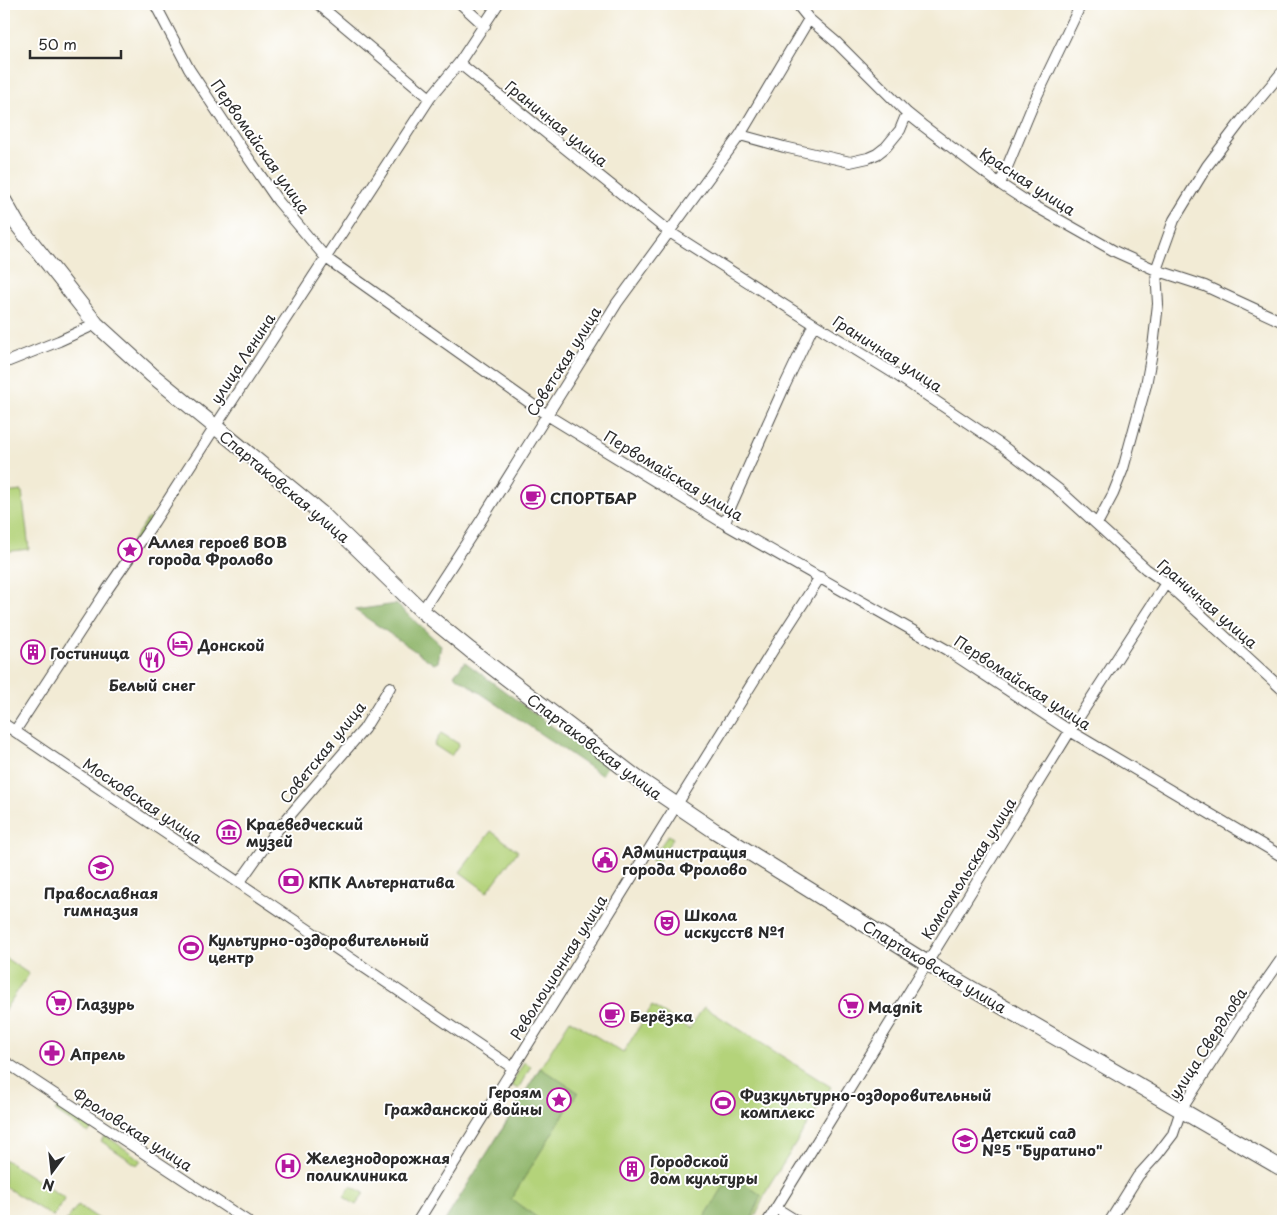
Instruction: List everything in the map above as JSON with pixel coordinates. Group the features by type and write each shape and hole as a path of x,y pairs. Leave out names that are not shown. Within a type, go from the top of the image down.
{"main road":[{"name":"Спартаковская улица","path":"4,201 17,224 96,324 152,375 215,428 321,513 422,610 549,712 676,806 852,917 927,963 1283,1169"}],"street":[{"name":"Первомайская улица","path":"155,4 189,69 231,132 278,201 326,258 547,415 725,524 947,650 1070,731 1283,857"},
{"path":"318,4 430,98"},
{"path":"461,4 485,26"},
{"name":"улица Ленина","path":"14,731 154,522 430,98 459,63 498,4"},
{"name":"Красная улица","path":"797,4 809,19 836,42 907,113 1000,184 1026,201 1116,252 1156,270 1205,286 1283,322"},
{"path":"1000,184 1035,100 1081,4"},
{"name":"Советская улица","path":"422,610 482,519 617,303 740,134 809,19"},
{"name":"Граничная улица","path":"459,63 668,231 896,374 1001,446 1058,489 1146,569 1166,583 1283,690"},
{"path":"1097,524 1113,494 1123,469 1146,386 1158,304 1156,270 1174,220 1207,166 1283,71"},
{"path":"740,134 784,147 850,162 868,158 886,147 900,130 907,113"},
{"path":"4,362 60,341 96,324"},
{"path":"725,524 730,508 814,324"},
{"name":"Революционная улица","path":"418,1221 765,662 820,577"},
{"name":"Комсомольская улица","path":"768,1221 1070,731 1166,583"},
{"name":"Советская улица","path":"239,883 273,835 364,729 390,687"},
{"name":"Московская улица","path":"4,724 513,1068"},
{"name":"улица Свердлова","path":"1110,1221 1138,1176 1173,1134 1181,1110 1240,1018 1283,957"},
{"name":"Фроловская улица","path":"4,1061 247,1221"},
{"path":"776,1208 797,1221"}],"green space":[{"path":"22,491 29,549 4,552 4,493"},
{"path":"148,518 151,520 106,586 104,583"},
{"path":"396,604 441,645 438,662 434,664 355,610"},
{"path":"465,662 607,767 601,775 454,675"},
{"path":"441,733 459,744 451,756 434,745"},
{"path":"491,831 518,851 487,892 460,872"},
{"path":"668,835 673,838 656,864 651,860"},
{"path":"4,957 29,974 4,1011"},
{"path":"652,1006 689,1029 704,1007 831,1087 768,1188 753,1221 445,1221 570,1020 623,1053"},
{"path":"524,1062 531,1066 518,1089 511,1085"},
{"path":"540,1068 578,1092 511,1199 542,1221 445,1221 516,1107"},
{"path":"59,1106 92,1128 88,1133 55,1111"},
{"path":"105,1135 141,1160 137,1165 101,1141"},
{"path":"4,1159 65,1198 53,1217 4,1186"},
{"path":"731,1175 761,1195 751,1221 702,1221"},
{"path":"351,1186 364,1193 356,1205 344,1197"},
{"path":"78,1205 102,1221 66,1221"}],"place":[{"name":"СПОРТБАР","path":"533,497"},
{"name":"Аллея героев ВОВ города Фролово","path":"130,550"},
{"name":"Донской","path":"180,644"},
{"name":"Гостиница","path":"33,652"},
{"name":"Белый снег","path":"152,660"},
{"name":"Краеведческий музей","path":"229,832"},
{"name":"Администрация города Фролово","path":"605,860"},
{"name":"Православная гимназия","path":"101,868"},
{"name":"КПК Альтернатива","path":"291,881"},
{"name":"Школа искусств №1","path":"667,923"},
{"name":"Культурно-оздоровительный центр","path":"191,948"},
{"name":"Глазурь","path":"59,1003"},
{"name":"Magnit","path":"851,1006"},
{"name":"Берёзка","path":"612,1015"},
{"name":"Апрель","path":"52,1053"},
{"name":"Героям Гражданской войны","path":"559,1100"},
{"name":"Физкультурно-оздоровительный комплекс","path":"723,1103"},
{"name":"Детский сад №5 \"Буратино\"","path":"965,1141"},
{"name":"Железнодорожная поликлиника","path":"288,1166"},
{"name":"Городской дом культуры","path":"632,1169"}]}
